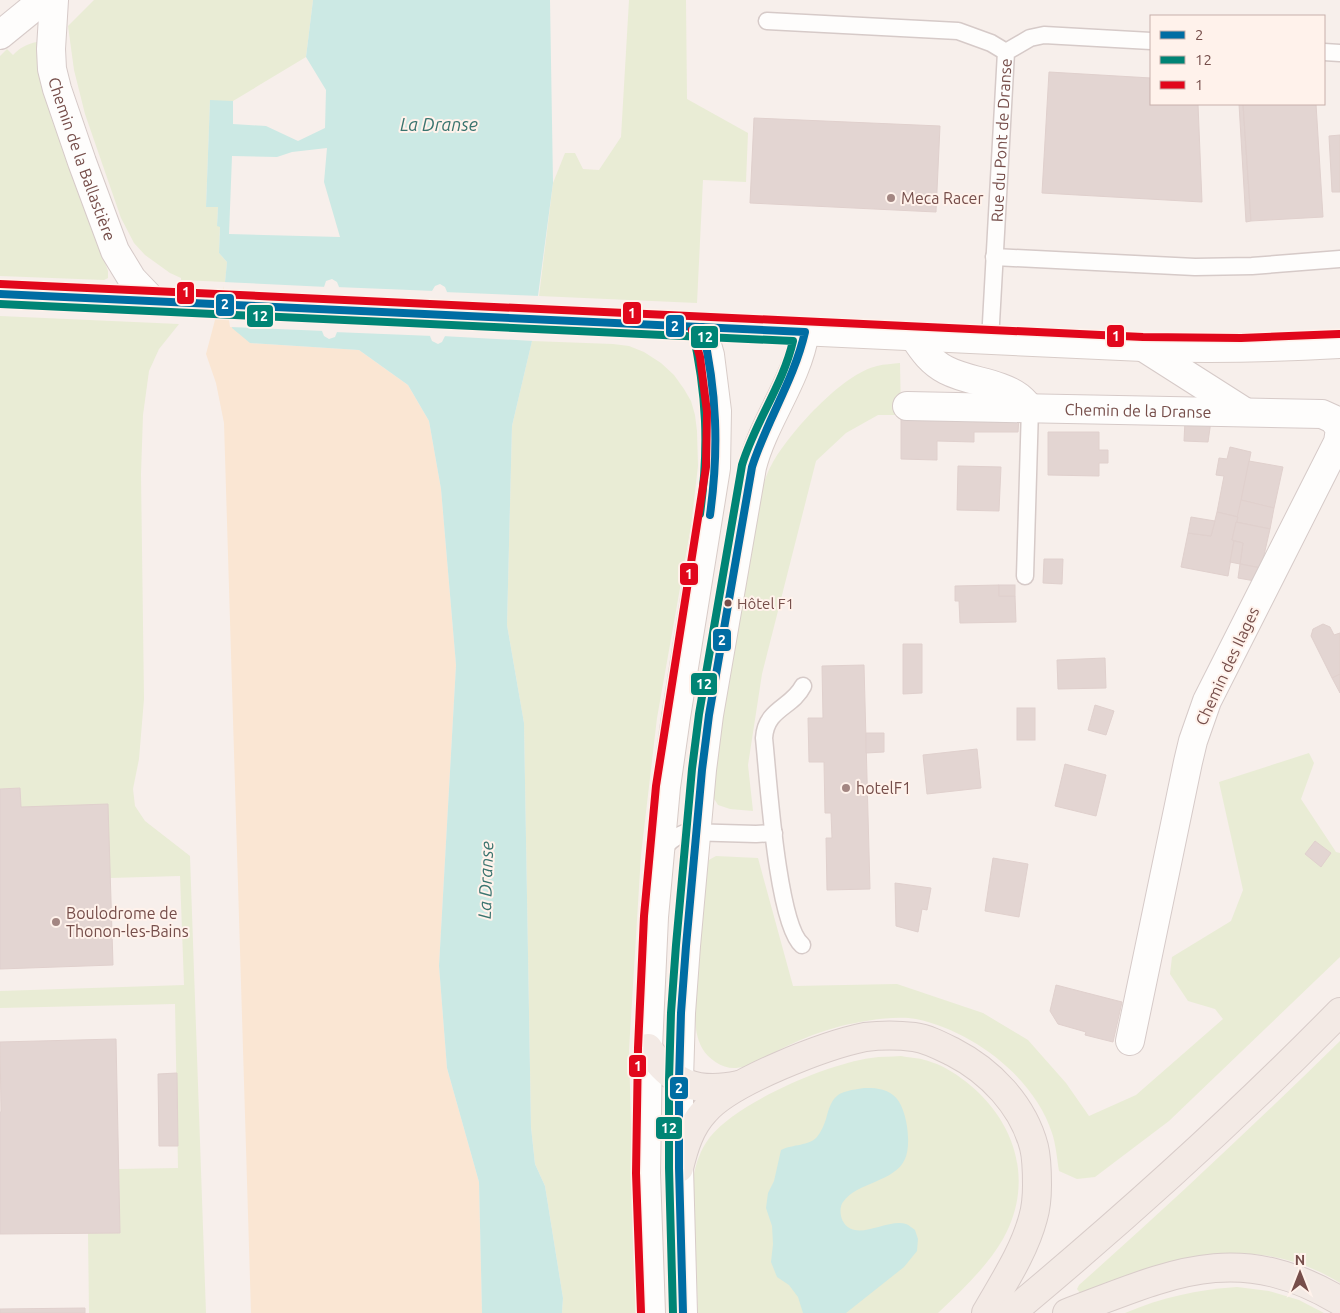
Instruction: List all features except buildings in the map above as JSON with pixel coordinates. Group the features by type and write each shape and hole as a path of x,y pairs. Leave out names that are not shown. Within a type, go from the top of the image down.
{"main road":[{"path":"1010,1313 1143,1200 1340,1012"},
{"path":"679,1168 692,1128 721,1096 740,1085 804,1056 865,1038 890,1035 916,1037 941,1045 983,1071 1006,1094 1027,1126 1035,1148 1037,1194 1034,1217 1027,1239 986,1313"},
{"path":"648,1048 658,1064 687,1084 704,1089 722,1089 740,1085"},
{"path":"1066,1313 1154,1280 1210,1267 1268,1270 1295,1278 1322,1290 1340,1301"}],"street":[{"name":"Chemin de la Ballastière","path":"38,3 51,32 52,69 57,89 115,250 132,279 153,301"},
{"path":"0,35 38,3"},
{"path":"0,294 575,320 914,338 1143,347 1229,349 1340,344"},
{"path":"651,1313 646,1173 648,1048 659,858 676,717 716,468 718,440 716,402 710,355 702,327"},
{"path":"684,1313 679,1168 681,1013 696,832 709,715 757,447 795,369 802,351 805,332"},
{"path":"914,338 928,356 946,370 1006,390 1020,397 1030,408"},
{"name":"Chemin de la Dranse","path":"1143,347 1245,412"},
{"name":"Chemin de la Dranse","path":"907,406 1322,414 1339,423"},
{"name":"Chemin des Ilages","path":"1130,1041 1188,762 1199,722 1207,701 1338,442 1339,423"}],"lane":[{"path":"767,21 958,31 991,43 1006,52"},
{"name":"Rue du Pont de Dranse","path":"990,341 1006,52 1030,38 1044,35 1150,41"},
{"path":"1325,52 1340,53"},
{"path":"994,257 1195,267 1252,266 1340,259"},
{"path":"1025,576 1030,408"},
{"path":"802,945 794,935 781,887 764,728 768,719 796,696 803,686"},
{"path":"659,858 664,848 677,836 687,832 774,833"}],"green space":[{"path":"94,0 313,0 306,57 233,101 210,101 206,206 218,207 217,226 220,226 219,253 227,262 225,282 181,280 181,278 170,273 145,255 134,243 121,218 85,114 74,70 68,26"},
{"path":"629,0 686,0 687,99 748,133 746,182 703,180 697,303 539,296 553,183 565,153 575,153 583,169 599,170 621,137"},
{"path":"37,42 49,104 108,271 108,278 104,280 0,276 0,56 7,49 13,55 18,50"},
{"path":"0,316 179,324 159,349 149,371 143,415 141,474 144,699 139,759 133,789 135,806 145,821 190,856 206,1313 89,1313 88,1233 120,1233 119,1169 178,1168 175,1004 0,1008 0,991 184,985 180,876 110,878 21,807 20,788 0,789"},
{"path":"532,341 613,344 629,346 644,352 661,363 674,375 684,389 691,401 697,431 698,466 691,526 657,718 641,855 629,1050 636,1313 562,1313 563,1298 545,1186 535,1164 531,1127 524,723 507,625 512,426"},
{"path":"900,363 901,415 878,415 846,433 816,461 762,674 748,765 753,811 730,809 718,805 711,794 722,712 761,492 767,474 780,451 803,421 833,392 863,371 880,365"},
{"path":"1309,753 1314,763 1301,799 1336,852 1340,853 1340,957 1169,1121 1095,1177 1077,1179 1059,1171 1052,1133 1031,1093 1016,1075 979,1046 959,1034 937,1025 908,1018 879,1019 849,1024 813,1035 755,1063 736,1068 726,1067 717,1063 702,1048 696,1027 695,1003 703,868 707,861 716,856 758,858 793,986 897,984 983,1013 1028,1040 1066,1083 1089,1116 1136,1095 1223,1019 1215,1009 1188,1001 1170,974 1172,957 1231,921 1243,890 1219,782"},
{"path":"1340,1041 1340,1283 1308,1267 1276,1257 1244,1254 1212,1255 1180,1260 1148,1269 1080,1293 1077,1289 1079,1285 1211,1164"},
{"path":"901,1056 936,1064 961,1078 986,1101 999,1118 1009,1136 1016,1156 1019,1176 1018,1197 1012,1218 997,1249 973,1278 938,1313 698,1313 693,1179 699,1157 710,1137 723,1124 741,1111 762,1098 808,1076 875,1057"},
{"path":"1237,1287 1269,1291 1299,1300 1324,1313 1125,1313 1180,1295"}],"sand":[{"path":"225,282 250,343 359,350 408,385 429,421 441,489 456,665 439,966 447,1068 479,1182 482,1313 251,1313 224,423 216,383 206,354"}],"water":[{"name":"La Dranse","path":"313,0 550,0 553,183 532,341 512,426 507,625 524,723 531,1127 535,1164 545,1186 563,1298 562,1313 482,1313 479,1182 447,1068 439,966 456,665 441,489 429,421 408,385 359,350 250,343 232,328 225,282 227,262 219,253 220,227 217,226 218,207 206,207 210,100 233,101 233,124 266,126 298,141 325,128 326,90 306,57","holes":["327,148 324,182 340,237 229,234 232,156 277,157 292,152","332,279 337,282 339,287 337,332 335,337 329,339 324,336 322,331 324,287 326,281","440,284 445,287 447,292 445,336 442,342 438,344 432,341 430,336 432,291 435,286"]},
{"path":"864,1088 886,1091 898,1100 907,1125 907,1152 900,1167 893,1173 849,1195 842,1204 842,1218 844,1223 850,1228 857,1230 899,1223 907,1224 915,1230 918,1239 917,1251 904,1267 846,1313 803,1313 798,1297 789,1285 777,1277 771,1262 773,1244 772,1226 766,1208 768,1193 774,1181 781,1150 814,1140 822,1128 834,1099 842,1093"}],"pier":[{"path":"223,282 327,287 325,331 230,327"},
{"path":"336,287 435,291 433,336 334,332"},
{"path":"444,292 541,296 534,341 442,336"}],"transit line":[{"name":"1","path":"0,284 1143,337 1241,338 1339,334"},
{"name":"2","path":"0,294 805,332 794,367 752,467 709,715 702,770 681,1013 679,1168 683,1313"},
{"name":"12","path":"0,304 793,341 783,373 754,434 742,465 699,714 692,769 671,1013 669,1168 673,1313"},
{"name":"2","path":"702,327 711,375 715,421 715,467 710,515"},
{"name":"12","path":"692,329 701,376 705,421 705,467 700,514"},
{"name":"1","path":"641,1313 636,1173 638,1048 644,916 656,786 706,467 707,412 700,357 692,330"}],"place":[{"name":"Meca Racer","path":"891,198"},
{"name":"Hôtel F1","path":"728,603"},
{"name":"hotelF1","path":"846,788"},
{"name":"Boulodrome de Thonon-les-Bains","path":"56,922"}]}
